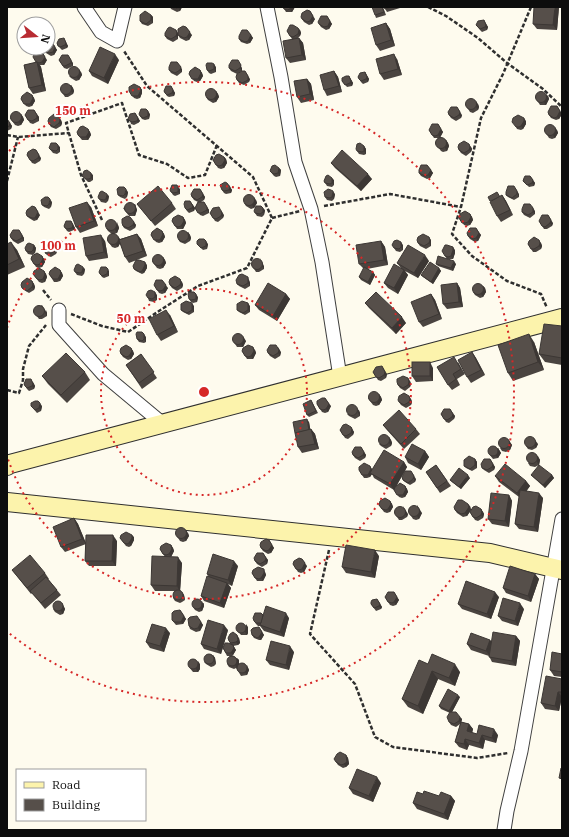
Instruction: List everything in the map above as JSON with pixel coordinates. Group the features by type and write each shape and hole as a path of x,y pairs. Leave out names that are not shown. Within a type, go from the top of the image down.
{"street":[{"path":"84,7 101,32 117,41 125,7"},
{"path":"267,7 295,162 311,209 322,262 340,377"},
{"path":"59,310 59,325 98,369 163,424"},
{"path":"7,466 558,320"},
{"path":"7,502 490,553 557,569"},
{"path":"504,830 557,569 562,519"}],"path":[{"path":"428,7 446,16 478,38 507,63 543,89 562,107"},
{"path":"531,7 481,118 461,207 452,234 472,256 507,281 541,294 558,320"},
{"path":"117,41 147,86 253,177 272,218"},
{"path":"102,220 81,175 66,123 122,103 140,155 167,164 188,178 205,175 217,145"},
{"path":"7,135 18,137 69,133"},
{"path":"7,181 18,137"},
{"path":"272,218 390,194 461,207"},
{"path":"43,290 59,310 102,326 128,332 198,286 247,268 272,218"},
{"path":"7,390 19,393 23,380 23,369 29,346 59,310"},
{"path":"333,536 310,634 355,684 375,737 393,747 477,758 520,751"}],"building":[{"path":"283,7 291,7 287,10"},
{"path":"372,7 382,7 384,12 375,15"},
{"path":"534,7 555,7 553,25 533,24"},
{"path":"307,10 310,11 313,16 310,21 307,22 301,17 302,13"},
{"path":"145,11 151,15 151,20 146,24 140,21 140,15"},
{"path":"321,16 327,16 330,21 328,26 324,27 319,24 318,22"},
{"path":"484,20 486,25 480,29 476,25 478,21"},
{"path":"386,23 391,40 376,45 371,28"},
{"path":"290,25 293,25 299,30 298,34 293,37 290,36 287,31"},
{"path":"183,26 190,32 187,37 184,38 178,35 178,29"},
{"path":"170,27 176,30 177,33 176,36 171,39 165,36 165,33"},
{"path":"242,30 247,30 251,35 248,41 245,42 239,39"},
{"path":"64,38 66,43 65,45 60,47 58,46 57,43 59,39"},
{"path":"299,38 302,55 286,58 283,41"},
{"path":"100,47 115,54 104,78 89,71"},
{"path":"394,54 398,69 380,74 376,59"},
{"path":"62,55 68,55 71,63 63,66 59,60"},
{"path":"33,57 45,57 42,62 39,63 36,62"},
{"path":"232,60 238,60 241,65 240,68 235,71 229,68"},
{"path":"37,62 42,85 29,88 24,65"},
{"path":"171,62 177,62 181,67 180,70 175,73 169,70"},
{"path":"207,63 214,64 214,69 209,71 207,70"},
{"path":"74,66 78,68 80,72 78,76 74,78 70,76 68,72 70,68"},
{"path":"195,67 200,70 201,73 198,79 192,79 189,74"},
{"path":"245,71 248,76 248,80 242,83 237,80 236,77 237,74"},
{"path":"334,71 339,86 324,90 320,75"},
{"path":"365,72 367,77 361,81 358,77 360,73"},
{"path":"349,76 351,81 345,85 342,78"},
{"path":"307,79 310,94 297,97 294,81"},
{"path":"66,83 70,85 72,89 70,93 66,95 62,93 60,89 62,85"},
{"path":"134,84 140,87 141,90 138,96 132,96 129,91 129,87"},
{"path":"166,86 171,86 173,90 172,93 167,95 165,93 164,91"},
{"path":"211,88 215,90 217,94 215,98 211,100 207,98 205,94 207,90"},
{"path":"541,91 545,93 547,97 545,101 541,103 537,101 535,97 537,93"},
{"path":"27,92 32,95 33,98 30,104 24,104 21,99"},
{"path":"471,98 475,100 477,104 475,108 471,110 467,108 465,104 467,100"},
{"path":"551,106 557,106 560,111 557,117 554,118 549,115 548,112"},
{"path":"451,107 457,107 460,112 459,115 454,118 449,115 448,112"},
{"path":"141,109 146,109 148,111 148,116 143,118 140,116 139,114"},
{"path":"28,110 34,110 37,118 32,121 28,120 25,115"},
{"path":"16,111 20,113 22,117 20,121 16,123 12,121 10,117 12,113"},
{"path":"135,113 138,118 137,121 132,122 128,119 130,114"},
{"path":"54,114 59,117 60,120 54,127 49,124 48,121"},
{"path":"518,115 524,118 524,121 521,126 516,127 512,122 513,118"},
{"path":"7,119 10,123 7,128"},
{"path":"432,124 438,124 441,129 438,135 432,135 429,130"},
{"path":"550,124 554,126 556,130 554,134 550,136 546,134 544,130 546,126"},
{"path":"83,126 88,129 89,132 86,137 80,137 77,132 80,127"},
{"path":"441,137 445,139 447,143 445,147 441,149 437,147 435,143 437,139"},
{"path":"464,141 469,144 470,147 469,150 464,153 459,150 458,147 459,144"},
{"path":"51,143 56,143 58,145 58,149 56,151 49,148"},
{"path":"360,143 364,146 364,151 362,152 357,151 356,149 357,144"},
{"path":"33,149 36,150 39,155 38,158 33,161 30,160 27,155 28,152"},
{"path":"342,150 368,174 357,186 331,163"},
{"path":"219,154 224,157 225,160 222,165 219,166 216,165 213,160 216,155"},
{"path":"275,165 279,168 278,173 274,174 270,171 272,166"},
{"path":"421,165 427,165 431,170 428,175 425,176 419,173"},
{"path":"87,170 91,173 91,178 89,179 82,176 84,171"},
{"path":"328,175 332,178 332,183 330,184 325,183 324,181"},
{"path":"525,176 530,176 533,180 532,183 527,185 523,181"},
{"path":"225,182 230,187 229,190 224,191 220,185"},
{"path":"172,185 177,185 178,192 171,192 170,190"},
{"path":"158,186 172,203 151,221 137,204"},
{"path":"508,186 514,186 517,191 517,194 512,198 506,195"},
{"path":"119,187 124,187 126,189 123,196 118,195 117,189"},
{"path":"194,189 200,189 203,194 202,197 197,200 192,197 191,194"},
{"path":"328,189 333,191 332,197 330,198 325,197 324,192"},
{"path":"102,191 107,194 106,199 104,200 99,199 98,197"},
{"path":"497,192 500,197 490,201 488,197"},
{"path":"249,194 253,196 255,200 253,204 249,206 245,204 243,200 245,196"},
{"path":"502,195 510,210 497,216 490,202"},
{"path":"45,197 50,199 47,206 42,205 41,200"},
{"path":"185,201 190,201 193,206 192,208 187,210 185,208"},
{"path":"87,202 94,221 76,227 69,208"},
{"path":"130,202 134,204 136,208 134,212 130,214 126,212 124,208 126,204"},
{"path":"198,202 204,202 207,210 198,213 195,208"},
{"path":"524,204 530,204 533,208 533,212 528,215 522,212"},
{"path":"32,206 35,207 38,212 35,218 27,216 26,213"},
{"path":"256,206 261,206 263,208 263,212 260,214 255,213 254,211"},
{"path":"219,207 222,213 221,216 216,219 213,218 210,213 213,208"},
{"path":"465,211 470,214 471,217 468,222 462,223 459,218 460,214"},
{"path":"178,215 183,217 184,221 181,226 178,227 175,226 172,221 173,218"},
{"path":"542,215 548,215 551,220 545,227 542,226 539,221"},
{"path":"127,216 134,222 133,225 128,228 123,226 122,223 122,219"},
{"path":"111,219 115,221 117,225 115,229 111,231 107,229 105,225 107,221"},
{"path":"66,221 71,221 73,225 72,228 65,228 64,226"},
{"path":"157,228 162,231 163,234 160,240 154,240 151,235"},
{"path":"470,228 476,228 479,233 476,238 473,239 468,236 467,233"},
{"path":"13,230 19,230 22,238 16,241 11,238 10,235"},
{"path":"183,230 187,232 189,236 187,240 183,242 179,240 177,236 179,232"},
{"path":"113,233 117,235 119,239 117,243 113,245 109,243 107,239 109,235"},
{"path":"137,234 143,251 125,257 119,240"},
{"path":"423,234 429,237 430,240 429,243 424,246 418,243 417,240 418,237"},
{"path":"101,235 104,252 86,256 83,238"},
{"path":"534,237 539,240 540,243 539,246 531,249 528,244"},
{"path":"199,239 204,239 206,241 206,246 201,248 197,244"},
{"path":"397,240 401,242 401,247 399,249 394,248 392,245 394,241"},
{"path":"381,241 384,260 359,264 356,245"},
{"path":"11,242 19,259 7,265 7,244"},
{"path":"49,242 54,245 55,251 50,254 46,254 43,248 46,243"},
{"path":"29,243 34,245 31,252 26,251 25,248"},
{"path":"408,245 425,255 414,273 397,263"},
{"path":"445,245 453,247 451,256 445,256 442,251"},
{"path":"37,253 42,256 43,259 40,264 37,265 34,264 31,259 32,256"},
{"path":"158,254 162,256 164,260 162,264 158,266 154,264 152,260 154,256"},
{"path":"438,256 454,261 451,268 436,264"},
{"path":"257,258 261,260 263,264 261,268 257,270 253,268 251,264 253,260"},
{"path":"136,260 145,262 142,271 140,272 134,269 133,266"},
{"path":"430,262 439,268 431,282 421,275"},
{"path":"78,264 83,267 82,272 80,273 75,272 74,270"},
{"path":"394,264 404,270 394,288 384,283"},
{"path":"55,267 60,270 61,273 58,279 53,279 49,274"},
{"path":"101,267 106,267 108,269 107,274 102,276 100,274 99,272"},
{"path":"364,267 373,272 368,282 359,277"},
{"path":"39,268 44,271 45,274 43,279 40,280 33,274 34,271"},
{"path":"242,274 248,277 248,283 243,286 237,284 236,280 239,275"},
{"path":"175,276 180,279 181,282 180,285 175,288 170,285 169,282 170,279"},
{"path":"27,278 32,281 33,284 27,291 22,288 21,285"},
{"path":"156,280 162,280 166,285 163,290 157,290 154,285"},
{"path":"268,283 286,294 273,316 255,305"},
{"path":"457,283 459,302 443,304 441,285"},
{"path":"478,283 482,285 484,289 482,293 478,295 474,293 472,289 474,285"},
{"path":"151,290 155,292 155,297 152,299 148,298 146,295 148,291"},
{"path":"189,292 194,292 196,294 196,299 189,299"},
{"path":"376,292 402,317 392,328 365,303"},
{"path":"431,294 439,314 419,322 411,302"},
{"path":"186,301 192,303 192,310 187,313 181,310 181,304"},
{"path":"242,301 248,303 248,310 243,313 237,310 237,304"},
{"path":"39,305 43,307 45,311 43,315 39,317 35,315 33,311 35,307"},
{"path":"166,310 174,326 157,335 149,319"},
{"path":"544,324 562,326 562,358 539,354"},
{"path":"137,332 142,332 144,334 144,339 142,341 137,339"},
{"path":"238,333 242,335 244,339 242,343 238,345 234,343 232,339 234,335"},
{"path":"529,334 538,362 508,373 498,345"},
{"path":"126,345 131,348 132,351 129,356 126,357 121,354 120,351 121,348"},
{"path":"248,345 253,347 254,351 251,356 248,357 245,356 242,351 243,348"},
{"path":"270,345 276,345 279,350 278,353 273,356 268,353 267,350"},
{"path":"472,352 481,370 467,377 458,360"},
{"path":"66,353 85,372 61,395 42,376"},
{"path":"141,354 154,372 139,383 126,365"},
{"path":"454,357 461,369 453,374 456,379 448,385 437,367"},
{"path":"412,362 430,362 430,376 412,376"},
{"path":"382,366 385,372 384,375 379,378 376,377 373,372 376,367"},
{"path":"403,376 408,378 409,382 408,385 403,388 398,385 397,379"},
{"path":"26,379 31,379 33,384 32,386 27,388 25,386 24,384"},
{"path":"374,391 378,393 380,397 378,401 374,403 370,401 368,397 370,393"},
{"path":"404,393 409,396 410,399 409,402 404,405 398,400 399,396"},
{"path":"325,398 329,404 326,409 323,410 320,409 317,404 317,401"},
{"path":"311,400 316,411 307,415 303,404"},
{"path":"35,401 40,403 39,408 35,410 31,406 31,403"},
{"path":"352,404 356,406 358,410 356,414 352,416 348,414 346,410 348,406"},
{"path":"444,409 450,409 453,414 452,417 447,420 444,419 441,414"},
{"path":"399,410 416,429 401,444 383,425"},
{"path":"307,419 309,430 295,433 293,422"},
{"path":"346,424 352,429 351,433 346,436 343,435 340,430 343,425"},
{"path":"311,429 315,444 298,447 295,433"},
{"path":"384,434 388,436 390,440 388,444 384,446 380,444 378,440 380,436"},
{"path":"530,436 534,438 536,442 534,446 530,448 526,446 524,442 526,438"},
{"path":"504,437 508,439 510,443 508,447 504,449 500,447 498,443 500,439"},
{"path":"412,444 425,451 418,464 405,457"},
{"path":"491,446 495,446 497,447 497,455 491,456 488,453 488,449"},
{"path":"355,447 361,447 364,452 363,455 358,458 353,455 352,452"},
{"path":"384,450 404,462 390,484 370,473"},
{"path":"532,452 536,454 538,458 536,462 532,464 528,462 526,458 528,454"},
{"path":"469,456 475,459 475,465 470,469 464,466 464,460"},
{"path":"484,459 490,459 493,464 492,467 487,470 482,468 481,464"},
{"path":"364,463 370,466 371,469 368,475 362,475 359,470 359,467"},
{"path":"505,464 526,481 517,493 495,476"},
{"path":"436,465 447,481 437,488 426,472"},
{"path":"539,465 552,475 543,485 531,475"},
{"path":"459,468 468,475 459,487 450,480"},
{"path":"405,471 411,471 414,476 408,483 403,480 402,477"},
{"path":"400,483 405,486 406,489 403,495 397,495 394,490"},
{"path":"520,490 539,493 534,527 515,524"},
{"path":"491,493 509,495 505,521 488,519"},
{"path":"385,498 390,501 391,504 386,510 382,509 379,505 380,501"},
{"path":"458,500 462,500 468,504 469,507 465,513 461,514 455,510 454,507"},
{"path":"414,505 418,507 420,511 418,515 414,517 410,515 408,511 410,507"},
{"path":"400,506 404,508 406,512 404,516 400,518 396,516 394,512 396,508"},
{"path":"476,506 481,509 482,512 481,515 476,518 473,517 470,512 473,507"},
{"path":"74,518 82,539 61,547 53,527"},
{"path":"181,527 185,529 187,533 185,537 181,539 177,537 175,533 177,529"},
{"path":"126,532 132,535 132,538 127,544 120,538 121,535"},
{"path":"86,535 113,535 112,561 85,561"},
{"path":"266,539 269,540 272,545 269,550 266,551 261,548 260,545 261,542"},
{"path":"166,543 171,545 172,549 169,554 166,555 163,554 160,549 161,546"},
{"path":"346,545 375,550 371,572 342,567"},
{"path":"257,553 263,553 266,558 265,561 260,564 255,561 254,558"},
{"path":"213,554 234,561 228,580 207,574"},
{"path":"30,555 45,573 27,588 12,570"},
{"path":"152,556 178,557 177,586 151,585"},
{"path":"299,558 305,563 302,569 299,570 296,569 293,564 294,561"},
{"path":"510,566 535,574 528,596 503,588"},
{"path":"258,567 264,569 264,573 259,579 255,578 252,573 253,570"},
{"path":"207,576 227,583 220,603 201,596"},
{"path":"46,577 57,590 41,603 30,591"},
{"path":"466,581 495,592 487,614 458,604"},
{"path":"176,590 180,590 182,591 182,599 176,600 173,597 173,593"},
{"path":"388,592 394,592 397,597 392,603 388,602 385,597"},
{"path":"503,598 520,603 515,621 498,616"},
{"path":"195,599 199,599 201,600 201,608 195,609 192,606 192,602"},
{"path":"377,599 380,604 374,608 371,602 372,600"},
{"path":"56,601 60,601 62,602 62,610 56,611 53,608 53,604"},
{"path":"266,606 286,613 280,632 260,625"},
{"path":"180,610 184,616 181,622 174,622 172,620 172,613"},
{"path":"255,613 261,613 263,615 261,623 256,623 254,621 253,618"},
{"path":"197,616 201,622 198,628 194,629 189,626 188,619 190,617"},
{"path":"208,620 224,625 217,649 201,644"},
{"path":"239,623 243,623 245,624 245,632 239,633 236,630 236,626"},
{"path":"152,624 166,628 160,646 146,642"},
{"path":"259,627 262,632 257,638 252,635 251,630"},
{"path":"233,632 237,635 238,640 231,643 228,638"},
{"path":"493,632 516,636 512,661 489,657"},
{"path":"471,633 490,640 486,651 467,644"},
{"path":"271,641 290,646 286,665 266,660"},
{"path":"225,643 233,645 234,648 231,653 226,653 223,648"},
{"path":"552,652 562,654 562,672 550,670"},
{"path":"207,654 211,654 213,655 213,663 207,664 204,661 204,657"},
{"path":"432,654 455,664 449,678 432,671 418,706 402,699 419,660 428,664"},
{"path":"230,656 234,656 236,657 236,665 230,666 227,663 227,659"},
{"path":"191,659 195,659 197,660 197,668 191,669 188,666 188,662"},
{"path":"240,663 244,663 246,664 246,672 240,673 237,670 237,666"},
{"path":"546,676 562,679 562,692 558,692 555,706 541,703"},
{"path":"448,689 458,695 449,711 439,706"},
{"path":"450,712 456,712 460,717 459,721 454,724 449,722 447,717"},
{"path":"461,722 469,724 467,731 477,734 479,725 494,729 492,738 482,735 479,743 465,739 464,744 455,742"},
{"path":"340,752 346,755 347,762 341,765 334,759"},
{"path":"562,768 562,779 559,778"},
{"path":"357,769 377,777 369,796 349,788"},
{"path":"424,791 439,796 441,792 451,796 444,814 413,803 417,792 423,794"}]}
